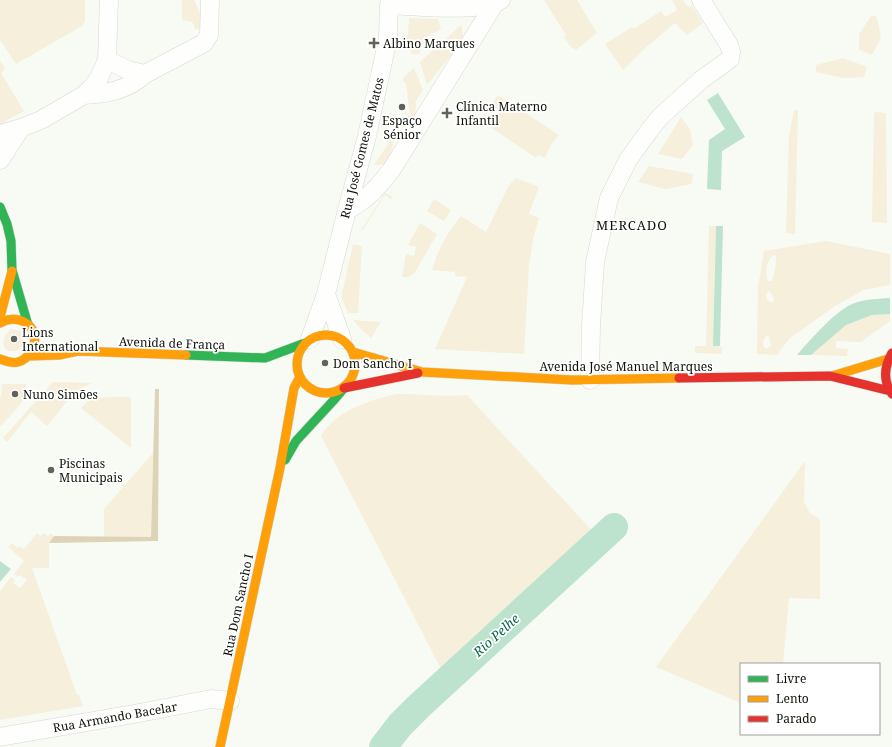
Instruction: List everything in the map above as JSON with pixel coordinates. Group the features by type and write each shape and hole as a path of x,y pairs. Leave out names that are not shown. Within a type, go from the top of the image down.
{"main road":[{"path":"0,207 7,224 11,241 12,270 0,317"},
{"path":"12,270 34,331 34,345 29,356"},
{"path":"0,323 9,319 16,319 34,331"},
{"path":"326,334 335,336 348,345 356,359 354,375 350,382 344,388 333,393 320,393 308,387 300,377 297,363 298,356 308,341 326,334"},
{"name":"Avenida de França","path":"0,359 9,363 16,363 29,356 59,355 78,351 265,358 308,341"},
{"name":"Avenida de França","path":"63,344 78,351"},
{"name":"Avenida José Manuel Marques","path":"348,345 422,372"},
{"name":"Avenida José Manuel Marques","path":"344,388 422,372 590,380 830,376 862,368 890,356"},
{"path":"890,356 886,365 885,378 891,392"},
{"path":"265,358 277,366"},
{"path":"288,372 300,377"},
{"name":"Avenida José Manuel Marques","path":"830,376 891,392"},
{"name":"Rua Dom Sancho I","path":"220,747 280,468 291,401 294,388 300,377"},
{"name":"Rua Dom Sancho I","path":"280,468 296,440 314,420 335,401 344,388"}],"street":[{"path":"0,134 41,120 84,95 99,78 107,60 110,0"},
{"path":"84,95 112,92 127,87 145,74 204,44 209,35 210,0"},
{"path":"590,380 591,326 595,262 610,198 628,160 644,135 661,116 701,80 730,58 731,52 729,45 701,0"},
{"path":"389,2 432,7 475,7 498,2"},
{"name":"Rua José Gomes de Matos","path":"308,341 326,294 367,136 388,38 389,2"},
{"path":"347,210 356,206 374,191 392,169 498,2"},
{"path":"107,60 128,70 145,74"},
{"path":"0,160 21,128"},
{"path":"326,294 348,345"},
{"name":"Rua Armando Bacelar","path":"0,737 211,699 230,701"}],"shaded area":[{"path":"0,0 85,0 85,21 82,26 16,64 0,40"},
{"path":"182,0 194,0 201,15 201,28 196,30 192,22 182,20"},
{"path":"544,0 577,0 597,33 576,50 570,46 564,37 566,35"},
{"path":"672,0 683,0 688,7 692,6 703,23 687,35 675,23 645,48 623,70 605,44 632,27 634,29 661,11 665,17 677,10"},
{"path":"872,15 877,17 881,38 872,55 859,50 859,34"},
{"path":"409,18 438,19 441,29 423,39 419,54 412,54 404,37 408,34"},
{"path":"461,25 464,39 427,85 420,62"},
{"path":"843,58 867,67 864,77 844,78 816,72 816,65"},
{"path":"0,60 5,69 1,73 24,111 0,124"},
{"path":"414,68 423,90 416,101 415,122 399,125 396,134 391,131 397,123 410,115 406,83 404,83 403,78"},
{"path":"718,93 745,137 722,151 721,190 707,189 709,140 725,129 707,100"},
{"path":"498,95 559,135 552,143 545,158 538,155 536,158 489,126 500,110 492,104"},
{"path":"794,110 798,110 795,234 786,233 789,136"},
{"path":"874,112 886,113 887,223 872,222"},
{"path":"681,117 690,129 693,145 682,159 658,154"},
{"path":"389,140 394,141 387,164 374,165 388,144"},
{"path":"649,166 693,174 692,184 665,189 638,182"},
{"path":"516,178 539,187 529,214 539,218 533,239 529,266 524,354 435,349 467,277 455,276 455,272 432,270 440,248 447,235 461,216 486,232 509,185"},
{"path":"385,193 393,197 391,199 385,195 362,231 361,230"},
{"path":"434,199 451,210 444,221 427,211"},
{"path":"420,223 437,234 414,274 410,277 402,277 406,254 414,256 416,247 408,245"},
{"path":"709,226 716,226 713,346 722,347 722,354 695,353 695,346 706,346"},
{"path":"716,226 723,226 720,346 713,346"},
{"path":"826,241 890,254 890,285 864,290 835,306 789,339 777,355 757,354 758,287 764,251","holes":["773,255 776,256 775,272 772,281 768,281 767,267","769,291 774,298 773,303 768,300 766,294","768,335 771,346 767,349 763,344 766,336"]},
{"path":"353,244 362,246 358,313 348,313 342,299 342,294"},
{"path":"890,298 890,314 872,315 846,325 811,355 797,355 828,322 848,306 863,301"},
{"path":"890,314 890,321 861,342 836,341 836,348 848,349 847,356 811,355 845,325 872,315"},
{"path":"353,320 381,322 371,338"},
{"path":"11,329 22,331 25,343 17,351 7,350 5,348 5,337"},
{"path":"53,382 92,383 80,389 69,399 47,426 31,412 7,442 3,438"},
{"path":"2,384 26,384 26,398 1,426 0,397"},
{"path":"155,389 159,389 158,541 49,543 54,536 151,537"},
{"path":"396,394 449,396 467,395 596,535 443,673 321,436 335,419 344,413 364,404"},
{"path":"131,397 131,448 81,408 91,398"},
{"path":"153,453 151,538 104,537 104,509"},
{"path":"805,461 804,502 810,513 820,519 820,599 789,598 783,663 740,663 740,703 656,667"},
{"path":"37,533 41,536 44,533 48,536 51,533 54,536 49,543 49,568 32,568 77,695 79,695 83,706 0,720 0,591 11,577 15,580 13,583 20,588 27,580 20,575 18,577 14,574 24,561 8,547 12,543 18,548 20,546 24,549"},
{"path":"0,561 11,569 0,582"}],"waterway":[{"name":"Rio Pelhe","path":"383,747 400,725 418,707 614,527"}],"traffic: fast":[{"path":"0,207 7,224 11,241 12,270 28,325"},
{"path":"186,355 265,358 305,343"},
{"path":"285,460 296,441 344,388"}],"traffic: slow":[{"path":"0,317 12,271"},
{"path":"0,323 15,319 25,322 32,329 35,338 33,347 26,358 14,363 0,359"},
{"path":"320,335 332,335 347,343 355,358 355,364 355,370 347,385 332,393 320,393 305,385 297,370 297,358 305,343 320,335"},
{"path":"29,356 59,355 78,351 186,355"},
{"path":"353,352 422,372 572,380 679,378"},
{"path":"832,376 888,359"},
{"path":"220,747 280,468 294,388 300,377"}],"traffic: jam":[{"path":"892,353 886,369 887,384 892,394"},
{"path":"344,388 418,373"},
{"path":"679,378 830,376 890,391"}],"place":[{"name":"Albino Marques","path":"374,43"},
{"name":"Espaço Sénior","path":"402,107"},
{"name":"Clínica Materno Infantil","path":"447,113"},
{"name":"Lions International","path":"14,339"},
{"name":"Dom Sancho I","path":"325,363"},
{"name":"Nuno Simões","path":"15,394"},
{"name":"Piscinas Municipais","path":"51,470"}],"district":[{"name":"MERCADO","path":"632,225"}]}
